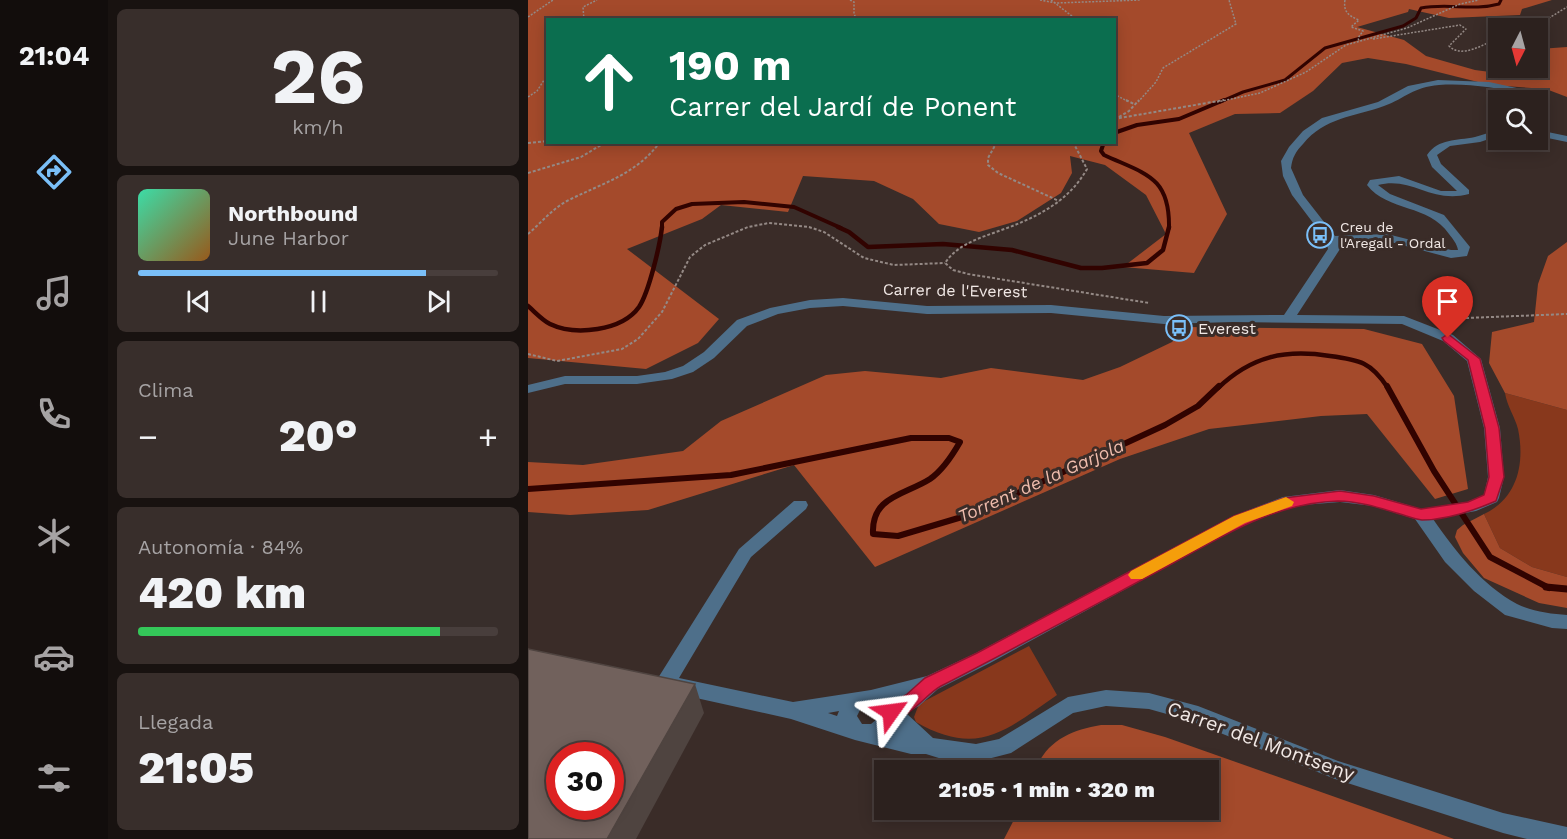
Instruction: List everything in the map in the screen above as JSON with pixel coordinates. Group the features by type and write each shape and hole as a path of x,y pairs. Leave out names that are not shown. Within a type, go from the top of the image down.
{"street":[{"path":"1288,318 1334,249 1332,240 1288,180 1286,165 1291,152 1309,129 1340,114 1381,105 1404,90 1426,84 1470,82 1520,90"},
{"path":"1548,135 1567,139"},
{"path":"1332,240 1387,237 1451,254 1463,253 1464,247 1443,219 1430,211 1383,195 1372,185 1374,182 1394,179 1403,180 1442,195 1456,195 1465,192 1436,165 1432,155 1435,149 1445,144 1488,137"},
{"name":"Carrer de l'Everest","path":"528,389 565,380 636,380 667,376 688,369 710,355 723,339 742,323 775,311 810,304 843,302 927,310 1051,309 1164,320 1288,318 1404,320 1448,338 1474,359 1492,428 1497,477 1491,498 1470,507 1421,514"},
{"path":"642,679 791,710 866,699 932,683 1239,520 1289,501 1340,496 1374,501 1421,514 1451,558 1480,586 1512,610 1552,621 1567,622"},
{"path":"665,684 745,553 800,505"},
{"path":"926,745 891,712 886,702 866,699 853,704 847,716 847,722 861,732 875,732 887,724 891,712 912,700 932,683"},
{"name":"Carrer del Montseny","path":"791,710 911,745 926,745 942,750 976,753 1005,747 1068,705 1106,698 1149,701 1191,712 1335,770 1503,823 1567,838"}],"path":[{"path":"528,17 554,0"},
{"path":"584,18 583,7 597,0"},
{"path":"850,0 855,2 856,18"},
{"path":"1040,0 1056,3 1140,0"},
{"path":"1051,0 1075,18"},
{"path":"1116,117 1135,104 1156,82 1163,68 1236,24 1229,0"},
{"path":"1345,0 1344,7 1349,16 1359,20 1351,27 1363,31 1358,38 1359,41"},
{"path":"1116,118 1175,110 1260,93 1306,72 1334,51 1359,41 1407,28 1460,4 1479,0"},
{"path":"1548,19 1567,7"},
{"path":"1359,41 1435,30 1452,25 1466,29 1449,46 1454,51 1464,52 1488,42"},
{"path":"528,97 537,91 546,77"},
{"path":"1116,95 1135,104"},
{"path":"528,143 546,141"},
{"path":"528,173 581,157 603,144"},
{"path":"528,234 568,201 636,169 647,161 659,144"},
{"path":"991,144 994,148"},
{"path":"996,144 988,158 988,165 998,173 1059,201"},
{"path":"945,263 949,256 964,244 1025,221 1059,201 1081,182 1087,168 1074,144"},
{"path":"528,354 557,361 621,349 638,339 662,312 690,257 705,245 748,227 769,223 809,227 831,236 864,258 894,265 945,263"},
{"path":"945,263 952,270 968,274 1151,304"},
{"path":"1441,319 1567,314"}],"shaded area":[{"path":"528,0 1552,0 1522,9 1520,15 1449,18 1409,9 1408,12 1357,27 1404,40 1426,56 1488,72 1488,78 1548,78 1548,48 1567,47 1567,97 1546,89 1490,85 1406,64 1368,58 1342,63 1313,91 1280,113 1235,114 1189,133 1227,214 1194,273 1123,267 1166,234 1146,195 1105,165 1070,156 1072,173 1061,193 1017,221 979,232 939,224 913,199 874,181 803,176 788,212 721,205 702,219 627,249 719,319 698,343 646,369 528,358"},
{"path":"1567,242 1567,410 1505,393 1489,363 1492,332 1534,322 1538,284 1548,256"},
{"path":"1186,327 1364,329 1422,344 1454,396 1468,489 1435,499 1367,414 1321,416 1209,429 1120,459 875,567 794,465 648,510 570,515 528,512 528,462 583,465 683,451 721,421 826,375 865,371 941,378 991,368 1083,380 1120,367 1172,342"},
{"path":"1505,393 1567,410 1567,577 1532,567 1500,548 1484,514 1505,499 1512,489 1519,467 1518,429"},
{"path":"1484,514 1500,548 1532,567 1567,577 1567,608 1539,603 1484,578 1463,553 1455,537 1457,530 1463,525"},
{"path":"1029,646 1057,695 1022,719 991,735 975,739 957,738 938,733 916,722 914,717 919,704"},
{"path":"1101,725 1122,725 1165,737 1454,839 1004,839 1014,820 1219,820 1219,760 1041,760 1053,745 1080,730"}],"building":[{"path":"528,649 695,684 624,809 624,742 546,742 546,820 618,820 607,839 528,839"}],"waterway":[{"path":"1220,102 1243,92 1285,80 1325,48 1403,26 1416,18 1421,8 1489,6 1499,4 1501,0"},
{"path":"1116,132 1137,125 1179,119 1224,100"},
{"path":"1103,144 1101,151 1104,155 1143,173 1160,187 1165,197 1169,227"},
{"path":"662,227 662,222 676,209 692,204 744,202 794,207 841,228"},
{"path":"528,306 550,324 572,330 598,329 621,321 639,307 647,291 662,227"},
{"path":"838,227 849,232 868,247 943,244 1012,250 1081,268 1147,263 1163,250 1169,227"},
{"name":"Torrent de la Garjola","path":"1218,388 1231,377 1257,362 1270,357 1298,354 1314,354 1357,361 1376,373 1388,388"},
{"name":"Torrent de la Garjola","path":"528,489 731,475 911,438 949,438 960,442 935,475 891,498 878,512 874,521 873,534 898,536 972,514 1165,425 1198,406 1219,386"},
{"name":"Torrent de la Garjola","path":"1387,386 1434,471 1490,557 1547,587"},
{"name":"Torrent de la Garjola","path":"1547,587 1567,589"}],"slow traffic":[{"path":"1136,575 1239,520 1286,502"}],"place":[{"name":"Creu de l'Aregall - Ordal","path":"1320,235"},
{"name":"Everest","path":"1179,328"}],"route":[{"path":"891,712 912,700 932,683 983,658 1239,520 1289,501 1340,496 1374,501 1421,514 1470,507 1491,498 1497,477 1492,428 1474,359 1448,338"}]}
